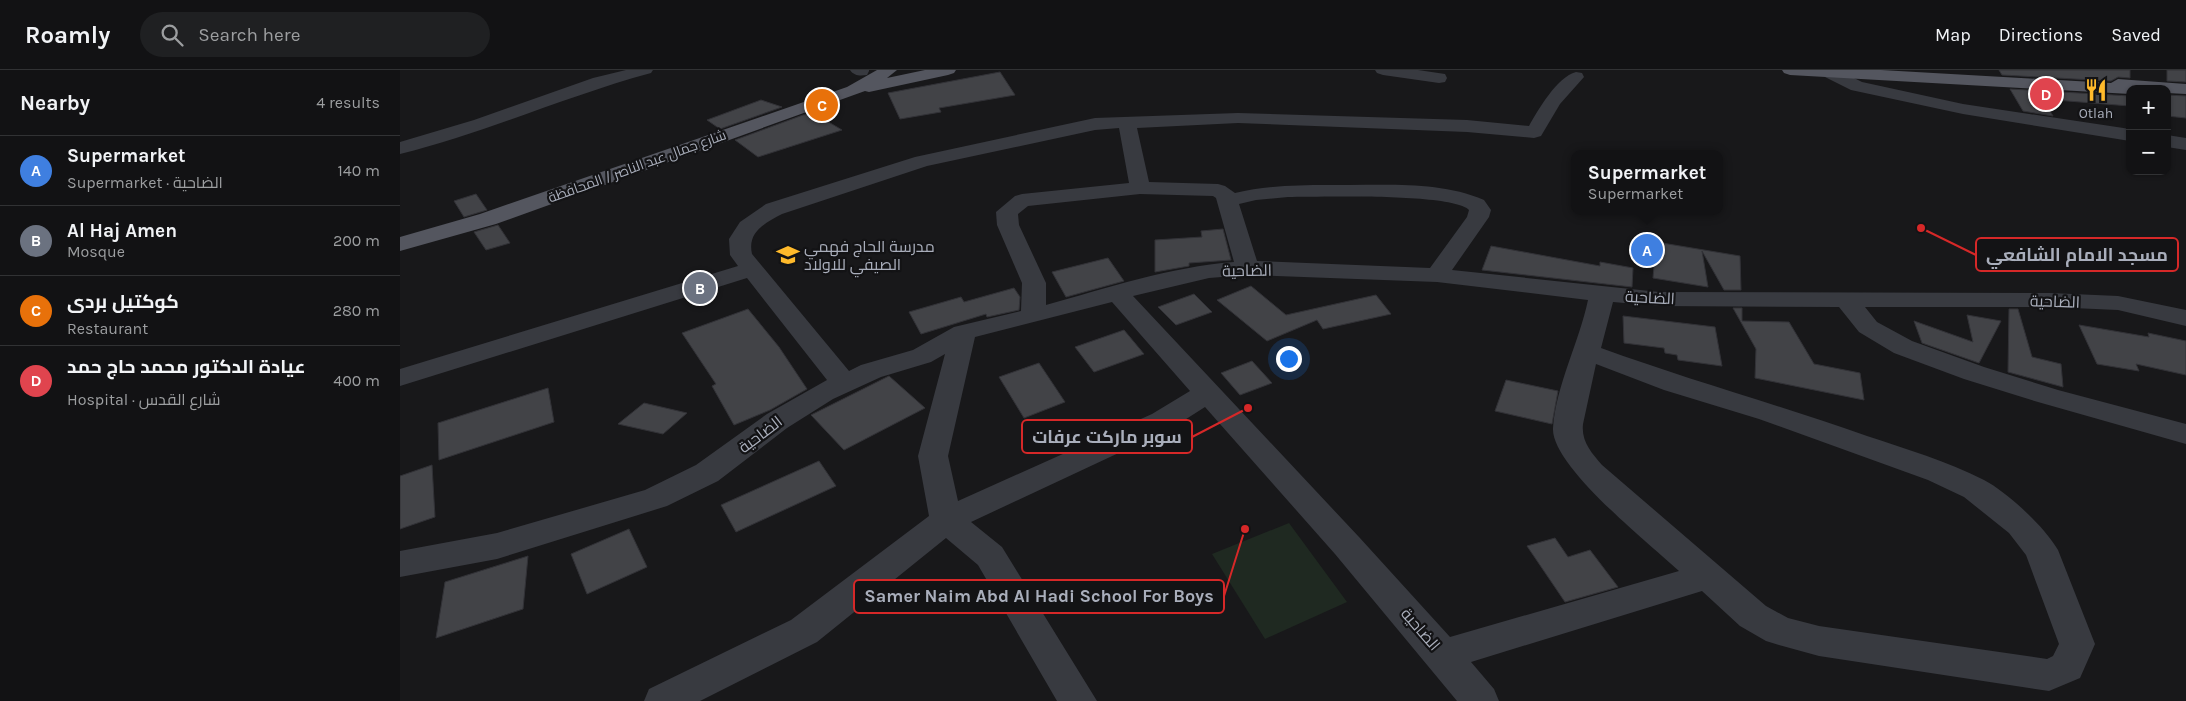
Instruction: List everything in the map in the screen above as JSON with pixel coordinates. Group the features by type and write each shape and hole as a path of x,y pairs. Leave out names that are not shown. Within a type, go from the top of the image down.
{"main road":[{"path":"867,76 911,70"},
{"path":"867,76 948,70"},
{"path":"1790,70 2057,80 2186,89"},
{"path":"1836,72 2126,88"},
{"name":"شارع جمال عبد الناصر / المحافظة","path":"400,233 489,207 690,140 867,76"},
{"name":"شارع جمال عبد الناصر / المحافظة","path":"400,244 488,219 867,76"},
{"path":"2171,91 2186,93"}],"street":[{"path":"400,148 480,124 599,82 646,70"},
{"path":"1383,70 1439,78"},
{"path":"1836,72 1857,86 1962,110 2126,134"},
{"path":"844,382 752,269 738,247 741,234 759,218 786,205 922,161 1095,124 1238,118 1467,126 1534,132 1553,101 1576,77"},
{"path":"1127,123 1140,188"},
{"path":"2171,142 2186,144"},
{"path":"1033,316 1034,284 1008,225 1007,212 1022,200 1140,188 1218,190 1226,195 1247,268"},
{"path":"1227,200 1256,194 1288,191 1410,192 1465,199 1477,204 1480,210 1478,217 1437,275"},
{"name":"الضاحية","path":"400,564 497,546 656,498 707,472 792,411 844,382 880,368 922,356 962,332 1209,271 1247,268 1437,275 1659,299 2050,300 2118,304 2186,318"},
{"path":"400,378 752,269"},
{"name":"الضاحية","path":"1117,293 1207,394 1337,532 1480,701"},
{"path":"1587,352 1674,384 1769,412 1939,472 1975,489 2020,525 2041,550 2077,644 2066,667 2049,675 1819,641 1779,630 1753,616 1591,473 1576,453 1567,431 1576,383 1597,322 1602,294"},
{"path":"1846,300 1868,327 1903,347 1974,373 2048,396 2186,434"},
{"path":"962,332 932,456 946,520 990,556 1078,701"},
{"path":"663,701 804,631 946,520 1162,421 1207,394"},
{"path":"1443,655 1707,576"}],"shaded area":[{"path":"1289,523 1347,602 1265,639 1212,554"}],"building":[{"path":"1999,70 2130,70 2130,78 2118,77 2111,81 2002,75"},
{"path":"2167,70 2186,70 2186,82 2167,81"},
{"path":"1000,72 1015,95 939,108 941,112 900,119 888,93"},
{"path":"2010,89 2126,96 2126,106 2043,99 2053,116 2023,111"},
{"path":"2171,95 2186,96 2186,118 2171,116"},
{"path":"761,100 782,107 720,129 707,120"},
{"path":"815,114 842,130 758,157 735,140 803,115"},
{"path":"476,194 487,210 464,217 454,201"},
{"path":"498,225 510,243 486,250 474,232"},
{"path":"1223,229 1231,260 1189,263 1189,266 1155,272 1155,240 1202,237 1201,231"},
{"path":"1656,242 1740,256 1741,290 1724,290 1702,251 1708,287 1653,278"},
{"path":"1491,246 1600,266 1600,262 1633,268 1632,287 1482,270"},
{"path":"1108,258 1124,281 1066,297 1052,272"},
{"path":"1251,286 1286,315 1376,295 1391,314 1323,329 1317,320 1267,341 1217,300"},
{"path":"1014,288 1020,297 1019,310 987,317 986,314 921,334 909,312 961,297 964,302"},
{"path":"1194,294 1212,312 1176,325 1158,307"},
{"path":"1733,308 1742,308 1742,321 1789,322 1814,364 1860,373 1864,400 1755,378 1756,349"},
{"path":"748,309 779,347 807,389 770,410 734,425 712,386 716,384 682,333"},
{"path":"2009,309 2018,309 2032,357 2061,364 2063,387 2008,372"},
{"path":"1967,315 2001,321 1979,363 1922,343 1914,321 1973,342"},
{"path":"1623,316 1715,327 1722,366 1678,360 1677,355 1665,353 1664,348 1624,343"},
{"path":"2079,325 2149,337 2148,333 2186,341 2186,375 2136,364 2139,371 2097,364"},
{"path":"1124,330 1144,354 1094,372 1075,347"},
{"path":"1252,361 1272,383 1240,395 1221,373"},
{"path":"1039,363 1065,402 1024,418 999,377"},
{"path":"889,376 925,408 844,450 811,415"},
{"path":"1506,380 1558,391 1552,424 1495,411"},
{"path":"548,388 554,422 439,460 438,423"},
{"path":"644,403 687,413 663,434 618,424"},
{"path":"819,461 836,486 736,532 721,505"},
{"path":"432,465 435,517 400,529 400,476"},
{"path":"629,529 647,567 587,594 571,554"},
{"path":"1555,538 1568,557 1590,550 1618,587 1565,602 1527,546"},
{"path":"528,556 523,609 436,638 445,582"}],"place":[{"name":"Otlah","path":"2096,90"},
{"name":"عيادة الدكتور محمد حاج حمد","path":"2046,94"},
{"name":"كوكتيل بردى","path":"822,105"},
{"name":"مسجد الامام الشافعي","path":"1921,228"},
{"name":"Supermarket","path":"1647,250"},
{"name":"مدرسة الحاج فهمي الصيفي للاولاد","path":"788,255"},
{"name":"Al Haj Amen","path":"700,288"},
{"name":"سوبر ماركت عرفات","path":"1248,408"},
{"name":"Samer Naim Abd Al Hadi School For Boys","path":"1245,529"}]}
